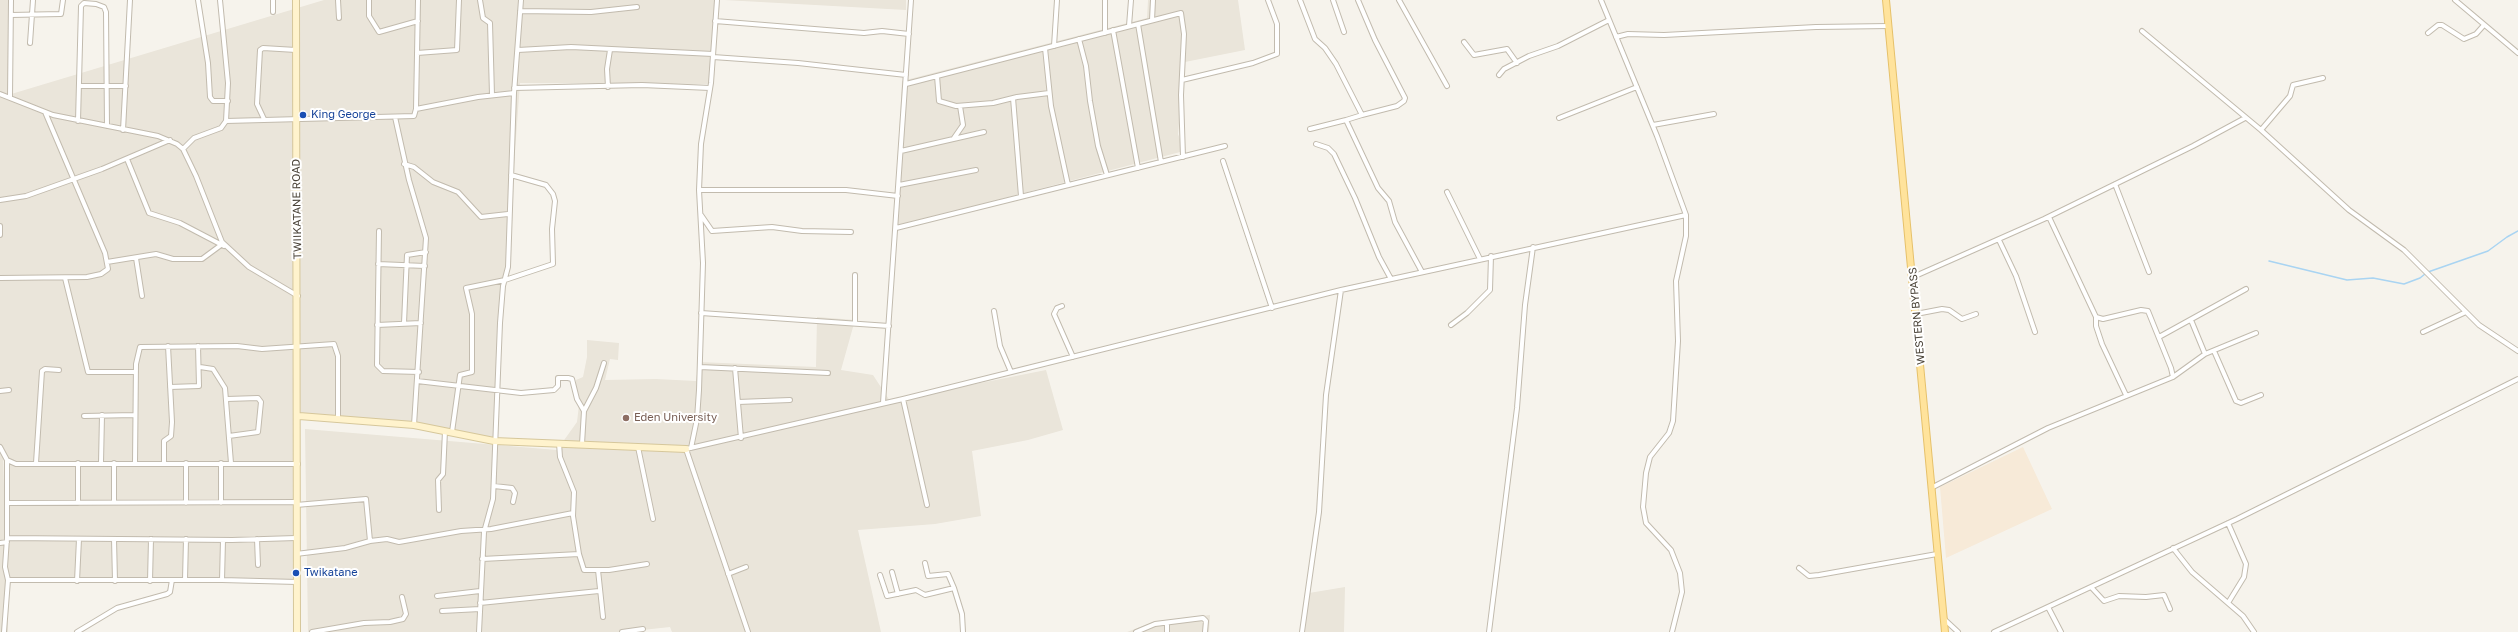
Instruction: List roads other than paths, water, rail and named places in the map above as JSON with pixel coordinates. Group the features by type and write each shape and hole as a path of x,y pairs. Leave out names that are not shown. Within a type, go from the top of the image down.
{"main road":[{"name":"WESTERN BYPASS","path":"1886,0 1945,632"}],"street":[{"path":"10,97 11,0"},
{"path":"30,43 32,0"},
{"path":"11,15 61,14 63,0"},
{"path":"123,130 130,0"},
{"path":"198,0 207,55 210,97 213,101 228,101"},
{"path":"183,149 194,138 221,128 226,121 228,74 220,0"},
{"path":"273,0 274,12"},
{"name":"TWIIKATANE ROAD","path":"296,0 298,296 298,464 296,504 297,632"},
{"path":"338,0 339,18"},
{"path":"369,0 369,16 379,32 418,21"},
{"path":"226,121 414,117 416,109 418,0"},
{"path":"417,53 457,50 458,0"},
{"path":"480,0 483,18 490,23 492,95"},
{"path":"479,632 484,529 492,505 494,486 496,391 502,292 508,262 508,214 514,90 521,0"},
{"path":"717,0 710,88 701,144 699,190 703,263 697,419 688,449 748,632"},
{"path":"883,403 911,0"},
{"path":"1054,46 1057,0"},
{"path":"1105,0 1105,33"},
{"path":"1129,26 1131,0"},
{"path":"1152,20 1153,0"},
{"path":"1182,80 1253,63 1277,54 1277,24 1268,0"},
{"path":"1300,0 1315,39 1323,46 1336,64 1362,115"},
{"path":"1333,0 1344,32"},
{"path":"1310,129 1397,106 1404,101 1405,98 1375,40 1358,0"},
{"path":"1399,0 1447,86"},
{"path":"1601,0 1653,126 1686,215 1686,236 1676,282 1678,340 1674,421 1669,433 1650,457 1646,473 1643,506 1646,523 1671,550 1680,573 1682,592 1672,632"},
{"path":"2455,0 2518,54"},
{"path":"78,121 81,86 81,8 84,3 99,5 106,9 107,126"},
{"path":"520,11 591,12 637,7"},
{"path":"906,84 1152,20 1182,14 1184,34 1182,80 1183,157"},
{"path":"1499,75 1504,69 1516,63 1558,46 1609,20"},
{"path":"715,21 864,33 882,31 909,34"},
{"path":"1138,24 1161,162"},
{"path":"2428,33 2438,25 2442,25 2464,39 2476,34 2484,25"},
{"path":"1616,37 1628,34 1664,35 1816,27 1889,26"},
{"path":"1113,30 1138,168"},
{"path":"2142,31 2261,130 2350,210 2404,250 2486,330 2518,351"},
{"path":"1079,39 1086,66 1097,138 1107,176"},
{"path":"1464,42 1474,55 1507,49 1516,63"},
{"path":"518,50 567,47 610,50 648,50 798,63 906,75"},
{"path":"264,119 257,104 260,50 263,48 296,50"},
{"path":"1045,48 1049,93 1068,185"},
{"path":"608,87 607,69 610,50"},
{"path":"937,76 939,101 960,106 993,103 1013,98 1049,93"},
{"path":"2261,130 2290,96 2293,85 2323,78"},
{"path":"416,109 514,90 642,85 710,88"},
{"path":"81,86 126,86"},
{"path":"1559,118 1637,87"},
{"path":"0,94 45,112 78,121 171,140 183,149 202,190 218,237 226,247 258,274 298,296"},
{"path":"1013,98 1021,196"},
{"path":"954,138 962,125 960,106"},
{"path":"0,278 65,278 101,274 106,271 107,262 45,112"},
{"path":"1653,126 1714,114"},
{"path":"395,117 404,164 424,226 426,252 419,372 414,425"},
{"path":"1913,277 2049,217 2193,146 2245,118"},
{"path":"1346,120 1378,188 1389,201 1393,216 1422,272"},
{"path":"901,151 984,132"},
{"path":"0,200 21,197 127,159 171,140"},
{"path":"1316,144 1328,148 1334,154 1355,198 1379,257 1391,279"},
{"path":"896,228 1225,146"},
{"path":"127,159 149,213 180,223 226,247"},
{"path":"1223,161 1272,308"},
{"path":"404,164 414,166 433,182 458,192 481,218 508,214"},
{"path":"899,185 976,170"},
{"path":"439,510 438,480 443,474 448,432 460,374 472,372 472,314 466,288 505,280 550,266 553,263 552,229 555,201 554,194 546,185 511,175"},
{"path":"2115,184 2149,272"},
{"path":"699,190 846,190 898,196"},
{"path":"1446,192 1480,259"},
{"path":"700,213 712,232 776,227 802,231 851,232"},
{"path":"298,417 414,425 494,441 688,449 741,438 903,399 1341,290 1491,256 1686,215"},
{"path":"2049,217 2096,317 2096,326 2102,344 2126,395"},
{"path":"0,226 0,235"},
{"path":"379,231 376,362 378,368 393,372 419,372"},
{"path":"1999,240 2016,276 2035,332"},
{"path":"107,262 158,254 173,259 202,259 222,245"},
{"path":"1489,632 1517,408 1525,305 1533,247"},
{"path":"404,324 407,254 426,252"},
{"path":"1451,325 1468,313 1490,290 1491,256"},
{"path":"136,258 142,296"},
{"path":"378,264 425,266"},
{"path":"855,275 855,322"},
{"path":"65,278 88,372 136,372"},
{"path":"2159,337 2246,289"},
{"path":"1302,632 1319,512 1326,394 1341,290"},
{"path":"1062,306 1055,310 1054,314 1073,357"},
{"path":"1916,314 1942,309 1949,310 1962,319 1976,314"},
{"path":"2096,317 2102,319 2145,309 2150,313 2173,377"},
{"path":"994,311 1000,346 1011,372"},
{"path":"2423,332 2466,312"},
{"path":"701,313 855,322 889,326"},
{"path":"2191,320 2205,354"},
{"path":"377,325 421,322"},
{"path":"1931,488 2048,428 2173,377 2205,354 2256,333"},
{"path":"135,463 136,372 139,347 198,346 262,349 332,343 336,345 338,356 338,419"},
{"path":"164,463 164,441 171,436 172,422 168,346"},
{"path":"170,386 199,386 200,367 198,346"},
{"path":"2214,351 2236,401 2241,403 2261,395"},
{"path":"582,444 584,411 596,388 604,363"},
{"path":"200,367 210,368 216,371 222,380 227,399 230,463"},
{"path":"700,367 828,373"},
{"path":"735,368 741,438"},
{"path":"36,463 42,371 59,370"},
{"path":"417,381 521,393 554,390 558,386 558,378 568,378 572,379 577,399 584,411"},
{"path":"1994,632 2228,523 2518,378"},
{"path":"0,391 9,390"},
{"path":"227,399 258,398 261,402 258,432 229,436"},
{"path":"903,399 927,504"},
{"path":"738,402 790,400"},
{"path":"101,463 102,415"},
{"path":"84,416 135,415"},
{"path":"559,443 560,457 573,488 573,513 579,554 584,570 598,570 648,564"},
{"path":"0,447 7,460 7,540 2,567 8,580 4,632"},
{"path":"638,447 653,519"},
{"path":"7,460 16,464 298,464"},
{"path":"78,463 78,503"},
{"path":"114,463 114,502"},
{"path":"186,463 186,503"},
{"path":"221,503 222,463"},
{"path":"494,486 512,488 515,493 514,502"},
{"path":"7,503 114,502 296,504 366,499 370,541"},
{"path":"296,554 345,548 370,541 387,539 399,542 556,518 573,513"},
{"path":"2228,523 2246,564 2244,577 2228,603"},
{"path":"0,543 7,540 257,540 296,538"},
{"path":"77,581 79,539"},
{"path":"114,539 115,581"},
{"path":"150,581 151,539"},
{"path":"186,539 186,580"},
{"path":"222,580 223,540"},
{"path":"257,540 258,565"},
{"path":"2173,548 2192,572 2243,616 2254,632"},
{"path":"482,559 579,554"},
{"path":"1799,568 1809,576 1819,575 1937,554"},
{"path":"924,563 928,576 948,574 962,614 963,632"},
{"path":"728,574 746,566"},
{"path":"598,570 603,617"},
{"path":"892,572 898,594"},
{"path":"880,575 886,595 916,590 925,595 954,588"},
{"path":"8,580 222,580 297,582"},
{"path":"77,632 117,608 167,594 170,592 172,580"},
{"path":"2091,587 2104,601 2120,596 2146,597 2164,595 2170,609"},
{"path":"437,596 480,590"},
{"path":"480,603 599,590"},
{"path":"312,632 364,623 390,622 403,619 406,614 402,597"},
{"path":"2048,607 2061,632"},
{"path":"442,611 480,609"},
{"path":"1136,632 1155,624 1204,619 1205,632"},
{"path":"1944,619 1958,632"},
{"path":"1167,623 1167,632"},
{"path":"622,632 643,629"}],"waterway":[{"path":"2428,272 2488,251 2518,231"},
{"path":"2269,261 2347,280 2373,278 2404,284 2420,278 2425,274"}],"place":[{"name":"King George","path":"303,115"},
{"name":"Eden University","path":"626,418"},
{"name":"Twikatane","path":"296,573"}]}
